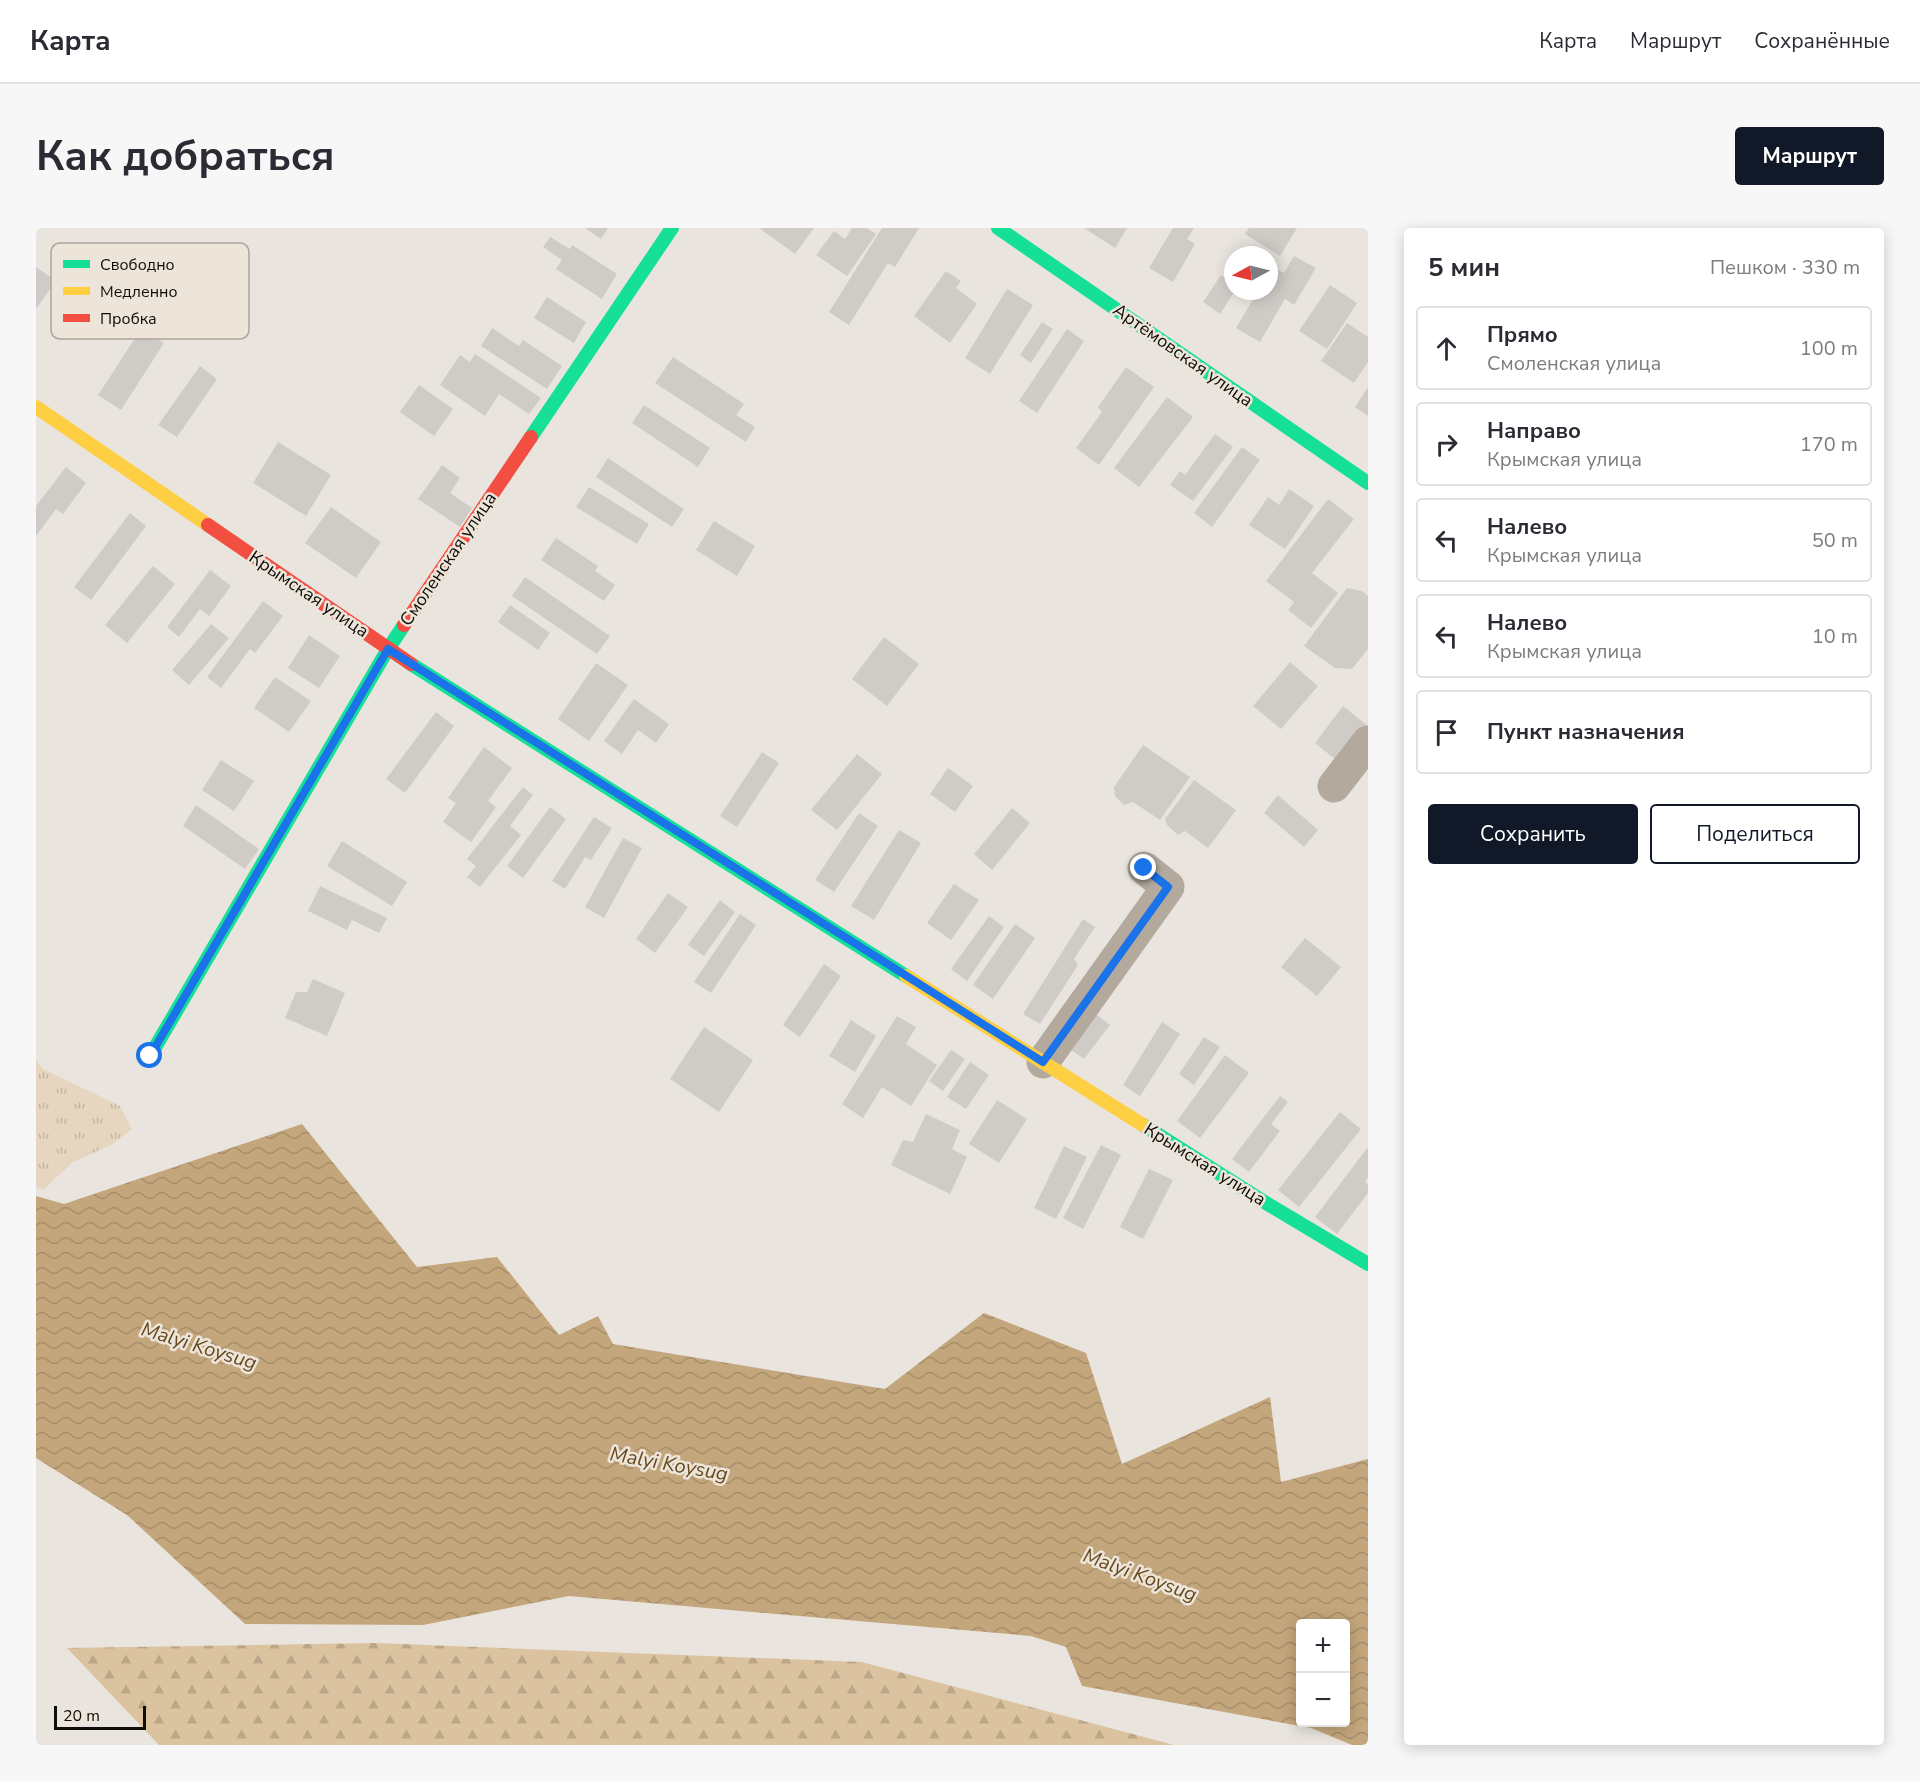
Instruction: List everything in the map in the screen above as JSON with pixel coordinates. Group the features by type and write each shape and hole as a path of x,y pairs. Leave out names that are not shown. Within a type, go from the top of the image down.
{"street":[{"name":"Смоленская улица","path":"150,1056 388,649 672,228"},
{"name":"Артёмовская улица","path":"998,228 1368,483"},
{"name":"Крымская улица","path":"36,407 388,649 1261,1200 1368,1264"},
{"path":"1334,786 1368,742"},
{"path":"1043,1062 1168,887 1144,868"}],"green space":[{"path":"36,1060 43,1069 120,1106 132,1129 111,1145 73,1162 43,1190 36,1186"},
{"path":"375,1643 862,1662 1174,1745 159,1745 67,1648"}],"water":[{"name":"Malyi Koysug","path":"302,1124 417,1267 497,1257 559,1335 598,1316 613,1344 885,1389 984,1313 1086,1353 1122,1464 1270,1397 1281,1482 1368,1459 1368,1745 1352,1745 1306,1727 1350,1727 1350,1619 1296,1619 1296,1725 1082,1686 1066,1647 1031,1636 569,1596 423,1625 245,1624 127,1515 36,1458 36,1196 64,1204"}],"building":[{"path":"585,228 608,228 601,239"},
{"path":"759,228 814,228 795,254"},
{"path":"852,228 867,228 876,234 847,276 816,255 834,231 845,239"},
{"path":"882,228 919,228 895,267 888,263 849,325 829,312"},
{"path":"1084,228 1127,228 1115,248"},
{"path":"1173,228 1194,228 1187,239 1195,244 1173,282 1149,268"},
{"path":"1249,228 1297,228 1280,256 1278,246 1264,246 1245,234"},
{"path":"550,237 570,249 572,245 617,274 602,299 556,269 562,260 543,247"},
{"path":"1294,256 1316,268 1294,305 1285,299 1260,342 1236,328 1253,300 1278,300 1278,270 1284,273"},
{"path":"36,267 51,278 51,288 36,309"},
{"path":"946,271 961,281 956,288 977,304 950,343 914,316"},
{"path":"1221,275 1224,277 1224,300 1229,300 1220,314 1203,302"},
{"path":"1330,285 1357,303 1327,349 1299,331"},
{"path":"1007,289 1033,305 990,374 965,358"},
{"path":"547,297 586,322 574,343 534,318"},
{"path":"1042,322 1053,329 1031,363 1020,355"},
{"path":"1347,323 1368,337 1368,362 1354,383 1321,361"},
{"path":"492,328 519,346 523,340 562,366 547,389 481,346"},
{"path":"1067,329 1084,341 1037,413 1019,401"},
{"path":"134,339 157,339 164,343 121,410 98,395"},
{"path":"475,354 541,398 529,414 499,394 485,416 440,385 460,355 470,362"},
{"path":"673,357 744,404 736,415 755,427 746,442 655,383"},
{"path":"200,366 217,379 177,437 158,425"},
{"path":"1126,367 1154,387 1099,465 1076,448 1102,412 1098,407"},
{"path":"419,385 453,409 434,436 400,412"},
{"path":"1368,387 1368,416 1355,407"},
{"path":"1167,397 1193,417 1139,487 1114,468"},
{"path":"644,405 710,448 698,467 632,423"},
{"path":"1215,434 1233,447 1193,501 1170,485 1180,471 1185,475"},
{"path":"278,442 331,475 306,516 253,483"},
{"path":"1242,447 1260,460 1212,527 1194,513"},
{"path":"608,458 684,509 672,527 596,477"},
{"path":"442,465 460,478 450,493 472,508 460,527 418,499"},
{"path":"66,467 86,483 63,514 56,509 36,536 36,506"},
{"path":"589,487 649,524 637,544 576,507"},
{"path":"1289,489 1314,506 1285,549 1249,525 1268,497 1279,505"},
{"path":"1328,499 1354,519 1312,573 1338,593 1311,628 1288,610 1294,602 1266,581"},
{"path":"331,507 381,542 356,578 305,543"},
{"path":"130,513 146,526 91,600 74,587"},
{"path":"714,521 755,546 737,576 696,550"},
{"path":"556,538 598,566 595,571 615,585 604,601 541,560"},
{"path":"153,566 175,584 127,643 105,625"},
{"path":"210,570 231,586 209,616 200,609 179,637 167,627"},
{"path":"525,577 610,636 597,654 512,596"},
{"path":"1347,588 1362,591 1368,596 1368,649 1352,669 1335,668 1304,646"},
{"path":"263,601 283,616 255,653 250,649 221,688 207,677"},
{"path":"510,605 550,633 538,650 498,622"},
{"path":"211,624 229,638 189,685 172,670"},
{"path":"309,635 340,656 319,688 288,668"},
{"path":"884,637 919,664 887,706 852,679"},
{"path":"1290,662 1318,686 1281,729 1253,706"},
{"path":"596,663 628,685 589,741 558,719"},
{"path":"275,677 311,701 289,732 254,708"},
{"path":"634,699 669,724 656,743 638,730 622,754 604,741"},
{"path":"1343,706 1368,726 1340,763 1315,743"},
{"path":"436,712 454,726 405,793 386,779"},
{"path":"1143,745 1190,777 1160,820 1133,802 1124,805 1115,796 1114,787"},
{"path":"484,747 512,768 488,801 496,807 471,842 443,822 456,803 448,798"},
{"path":"762,752 779,763 737,827 720,816"},
{"path":"857,754 882,774 837,830 811,810"},
{"path":"221,760 254,781 234,811 202,790"},
{"path":"948,768 973,786 955,812 930,794"},
{"path":"1194,780 1236,810 1208,848 1185,831 1178,835 1167,825 1165,819"},
{"path":"523,787 533,795 510,826 521,835 480,887 467,877 476,866 467,859"},
{"path":"1278,795 1318,830 1304,847 1264,813"},
{"path":"196,805 259,849 245,869 183,826"},
{"path":"550,807 566,819 523,878 507,866"},
{"path":"1012,808 1030,823 992,870 974,854"},
{"path":"859,813 878,826 834,892 815,880"},
{"path":"594,817 612,828 591,860 585,857 565,889 552,881"},
{"path":"899,830 921,843 874,920 851,906"},
{"path":"623,838 642,848 604,918 585,907"},
{"path":"342,841 407,882 392,906 327,866"},
{"path":"954,884 979,900 951,940 927,923"},
{"path":"320,886 387,918 379,933 352,920 347,930 308,911"},
{"path":"668,893 688,907 655,953 636,939"},
{"path":"720,900 735,912 704,956 688,945"},
{"path":"740,914 756,925 711,993 694,982"},
{"path":"989,916 1004,927 967,981 951,969"},
{"path":"1083,919 1095,927 1074,959 1078,965 1040,1024 1023,1014"},
{"path":"1015,924 1035,938 993,999 973,985"},
{"path":"1305,938 1341,967 1317,996 1281,967"},
{"path":"824,964 841,976 800,1037 783,1025"},
{"path":"313,979 345,993 327,1036 285,1018 296,992 307,992"},
{"path":"1093,1012 1110,1025 1084,1059 1067,1047"},
{"path":"897,1016 916,1027 906,1044 937,1065 911,1106 882,1087 863,1118 842,1104"},
{"path":"851,1020 876,1036 855,1072 829,1056"},
{"path":"1162,1022 1180,1034 1140,1096 1123,1085"},
{"path":"704,1027 753,1060 719,1112 670,1079"},
{"path":"1204,1037 1220,1047 1194,1085 1179,1074"},
{"path":"951,1050 965,1059 943,1091 929,1081"},
{"path":"1225,1055 1249,1073 1200,1138 1177,1121"},
{"path":"970,1062 989,1075 966,1109 947,1097"},
{"path":"1280,1096 1288,1102 1271,1124 1280,1131 1249,1172 1232,1159"},
{"path":"997,1100 1027,1119 999,1163 969,1144"},
{"path":"1340,1112 1361,1129 1299,1207 1278,1190"},
{"path":"926,1114 960,1130 952,1149 967,1157 950,1194 891,1165 903,1140 913,1142"},
{"path":"1101,1145 1121,1155 1083,1229 1063,1218"},
{"path":"1064,1146 1087,1157 1056,1219 1034,1208"},
{"path":"1368,1147 1368,1177 1365,1182 1368,1184 1368,1193 1337,1234 1315,1217"},
{"path":"1149,1169 1173,1180 1143,1239 1120,1227"}],"traffic: fast":[{"path":"531,437 672,228"},
{"path":"998,228 1368,483"},
{"path":"150,1056 404,625"},
{"path":"411,664 906,976"},
{"path":"1143,1125 1368,1264"}],"traffic: slow":[{"path":"36,407 208,525"},
{"path":"906,976 1143,1125"}],"traffic: jam":[{"path":"404,625 531,437"},
{"path":"208,525 411,664"}],"route":[{"path":"150,1056 388,649 1043,1062 1168,887 1144,868"}]}
